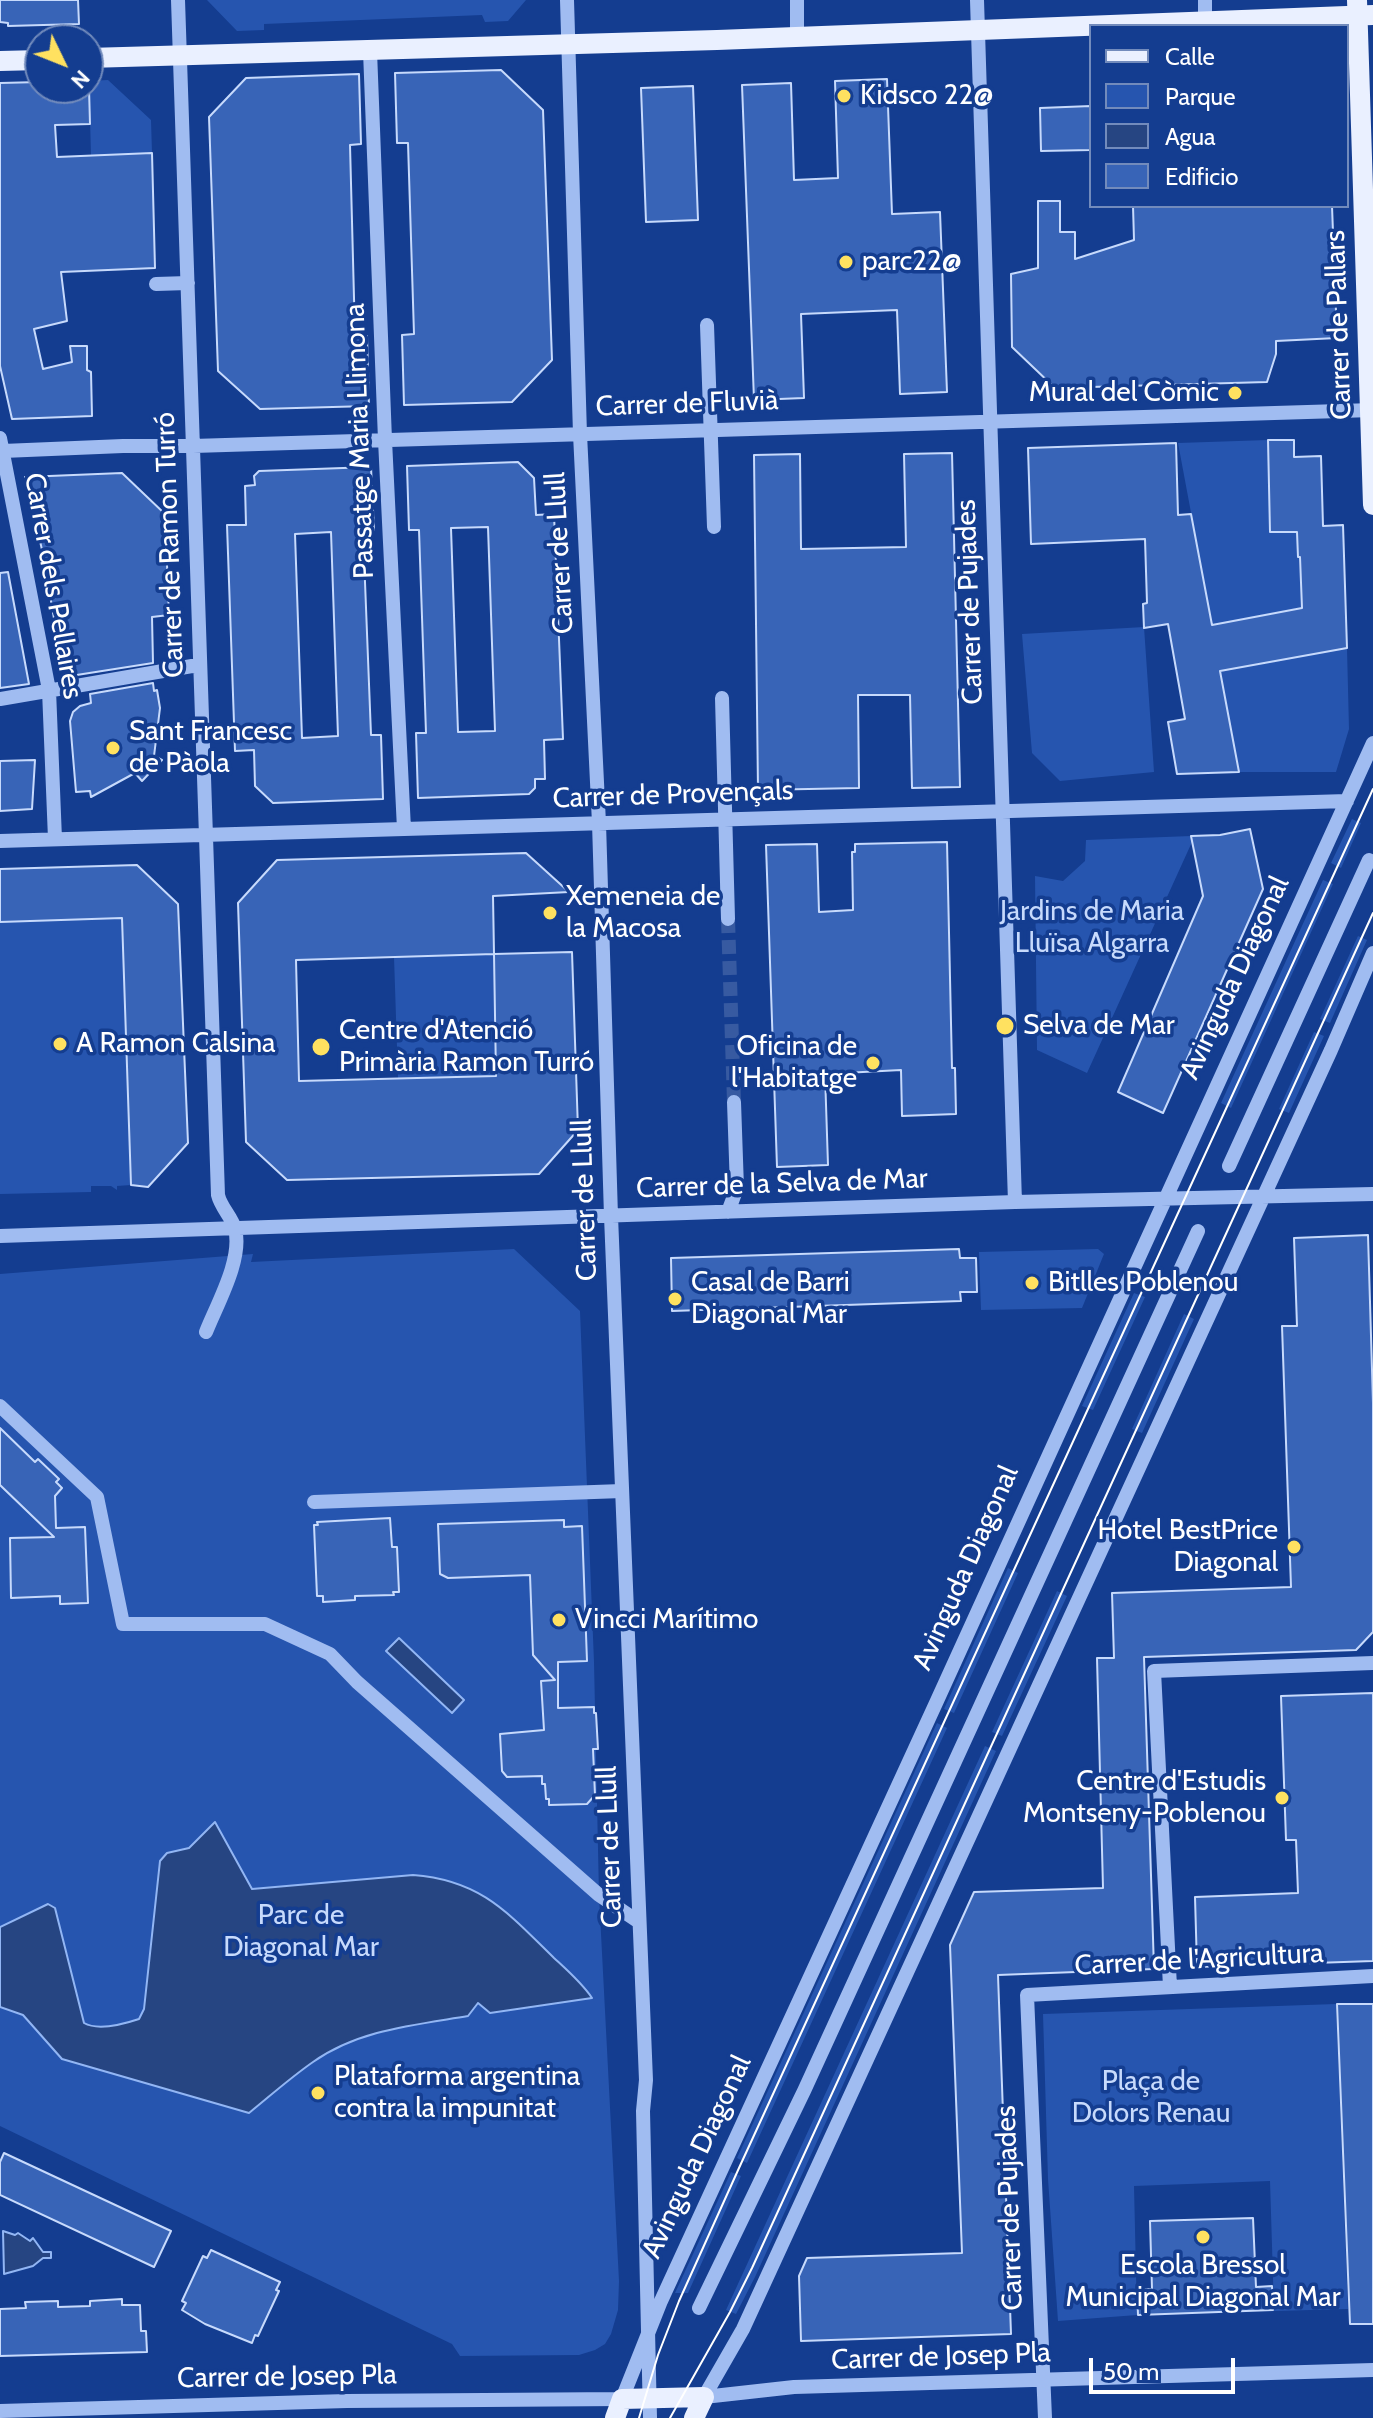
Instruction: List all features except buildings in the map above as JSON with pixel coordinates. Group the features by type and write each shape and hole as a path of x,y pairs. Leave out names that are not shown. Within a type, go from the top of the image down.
{"main road":[{"path":"104,58 978,30 1205,10 1363,10"},
{"name":"Carrer de Pallars","path":"1363,10 1373,505"},
{"path":"0,61 24,60"},
{"path":"618,2408 650,2408 704,2397"},
{"path":"694,2418 704,2397"}],"street":[{"name":"Carrer de Ramon Turró","path":"178,0 218,1195 235,1228"},
{"name":"Carrer de Llull","path":"567,0 580,434 599,823 611,1216 646,2080 643,2111 650,2408"},
{"path":"797,0 797,37"},
{"name":"Carrer de Pujades","path":"977,0 1015,1202"},
{"name":"Passatge Maria Llimona","path":"370,51 404,829"},
{"path":"156,284 188,283"},
{"path":"707,325 714,527"},
{"name":"Carrer de Fluvià","path":"2,444 193,446 1371,410"},
{"name":"Carrer dels Pellaires","path":"2,444 43,691 55,839"},
{"path":"0,699 200,667"},
{"path":"722,698 728,919"},
{"name":"Avinguda Diagonal","path":"618,2408 661,2301 1373,743"},
{"name":"Carrer de Provençals","path":"0,841 1347,801"},
{"path":"1229,1166 1369,860"},
{"path":"704,2397 750,2315 1373,953"},
{"path":"728,1212 737,1188 734,1102"},
{"name":"Carrer de la Selva de Mar","path":"0,1236 1015,1202 1373,1194"},
{"path":"206,1332 235,1259 235,1228"},
{"path":"699,2308 804,2091 1198,1231"},
{"path":"0,1406 97,1497 123,1624 265,1624 330,1654 599,1895 639,1922"},
{"path":"314,1502 622,1491"},
{"path":"1170,1987 1154,1671 1373,1663"},
{"name":"Carrer de l'Agricultura","path":"1027,1995 1373,1976"},
{"name":"Carrer de Pujades","path":"1027,1995 1045,2418"},
{"name":"Carrer de Josep Pla","path":"704,2397 794,2387 1373,2370"},
{"name":"Carrer de Josep Pla","path":"0,2411 347,2401 618,2408"}],"green space":[{"path":"207,0 526,0 508,21 485,22 482,15 264,24 264,30 237,31"},
{"path":"104,80 108,80 151,120 152,153 91,156 90,104 104,104"},
{"path":"1268,440 1270,532 1297,532 1302,598 1310,606 1212,625 1178,443"},
{"path":"1144,627 1154,772 1060,781 1032,753 1022,634"},
{"path":"1347,648 1349,729 1336,772 1239,772 1220,671"},
{"path":"1352,819 1361,823 1341,868 1331,863"},
{"name":"Jardins de Maria Lluïsa Algarra","path":"1191,836 1192,842 1087,1073 1037,1050 1035,876 1063,881 1085,861 1086,840"},
{"path":"1323,880 1333,884 1231,1108 1221,1103"},
{"path":"122,918 131,1185 117,1186 117,1190 111,1186 91,1186 91,1192 0,1194 0,922"},
{"path":"1358,936 1367,940 1330,1023 1320,1019"},
{"path":"494,954 496,1076 398,1078 394,957"},
{"path":"1314,1032 1324,1036 1289,1113 1279,1109"},
{"name":"Parc de Diagonal Mar","path":"514,1249 580,1311 594,1662 599,1895 618,2310 605,2344 579,2355 460,2356 452,2344 0,2126 0,1274 253,1254 251,1262"},
{"path":"1098,1249 1104,1254 1082,1308 981,1310 979,1252"},
{"path":"1134,1293 1145,1297 1093,1410 1082,1406"},
{"path":"1184,1314 1194,1319 1142,1433 1132,1429"},
{"path":"1008,1568 1018,1573 954,1713 944,1709"},
{"path":"1057,1591 1067,1596 1002,1736 992,1732"},
{"path":"937,1723 947,1728 747,2163 737,2158"},
{"path":"985,1746 996,1751 755,2277 736,2314 726,2310"},
{"name":"Plaça de Dolors Renau","path":"1336,2004 1348,2309 1274,2311 1270,2181 1134,2186 1137,2315 1058,2321 1048,2179 1043,2014"},
{"path":"731,2172 741,2176 688,2293 675,2293"}],"water":[{"path":"399,1638 464,1700 452,1713 386,1651"},
{"path":"215,1822 252,1889 413,1875 437,1878 475,1892 507,1913 592,1998 490,2013 478,2003 468,2016 368,2036 330,2051 313,2062 249,2113 62,2059 23,2015 0,2007 0,1927 48,1904 55,1908 84,2023 104,2027 139,2019 144,2009 160,1861 167,1853 189,1848"},
{"path":"3,2231 18,2233 30,2241 33,2238 43,2252 51,2252 51,2258 43,2258 33,2266 4,2274"}],"tunnel":[{"path":"728,919 734,1102"}],"tram line":[{"path":"639,2418 658,2355 679,2301 1373,789"},
{"path":"670,2418 752,2268 1373,913"}],"place":[{"name":"Kidsco 22@","path":"844,96"},
{"name":"parc22@","path":"846,262"},
{"name":"Mural del Còmic","path":"1235,393"},
{"name":"Sant Francesc de Pàola","path":"113,748"},
{"name":"Xemeneia de la Macosa","path":"550,913"},
{"name":"Selva de Mar","path":"1005,1026"},
{"name":"A Ramon Calsina","path":"60,1044"},
{"name":"Centre d'Atenció Primària Ramon Turró","path":"321,1047"},
{"name":"Oficina de l'Habitatge","path":"873,1063"},
{"name":"Bitlles Poblenou","path":"1032,1283"},
{"name":"Casal de Barri Diagonal Mar","path":"675,1299"},
{"name":"Hotel BestPrice Diagonal","path":"1294,1547"},
{"name":"Vincci Marítimo","path":"559,1620"},
{"name":"Centre d'Estudis Montseny-Poblenou","path":"1282,1798"},
{"name":"Plataforma argentina contra la impunitat","path":"318,2093"},
{"name":"Escola Bressol Municipal Diagonal Mar","path":"1203,2237"}]}
